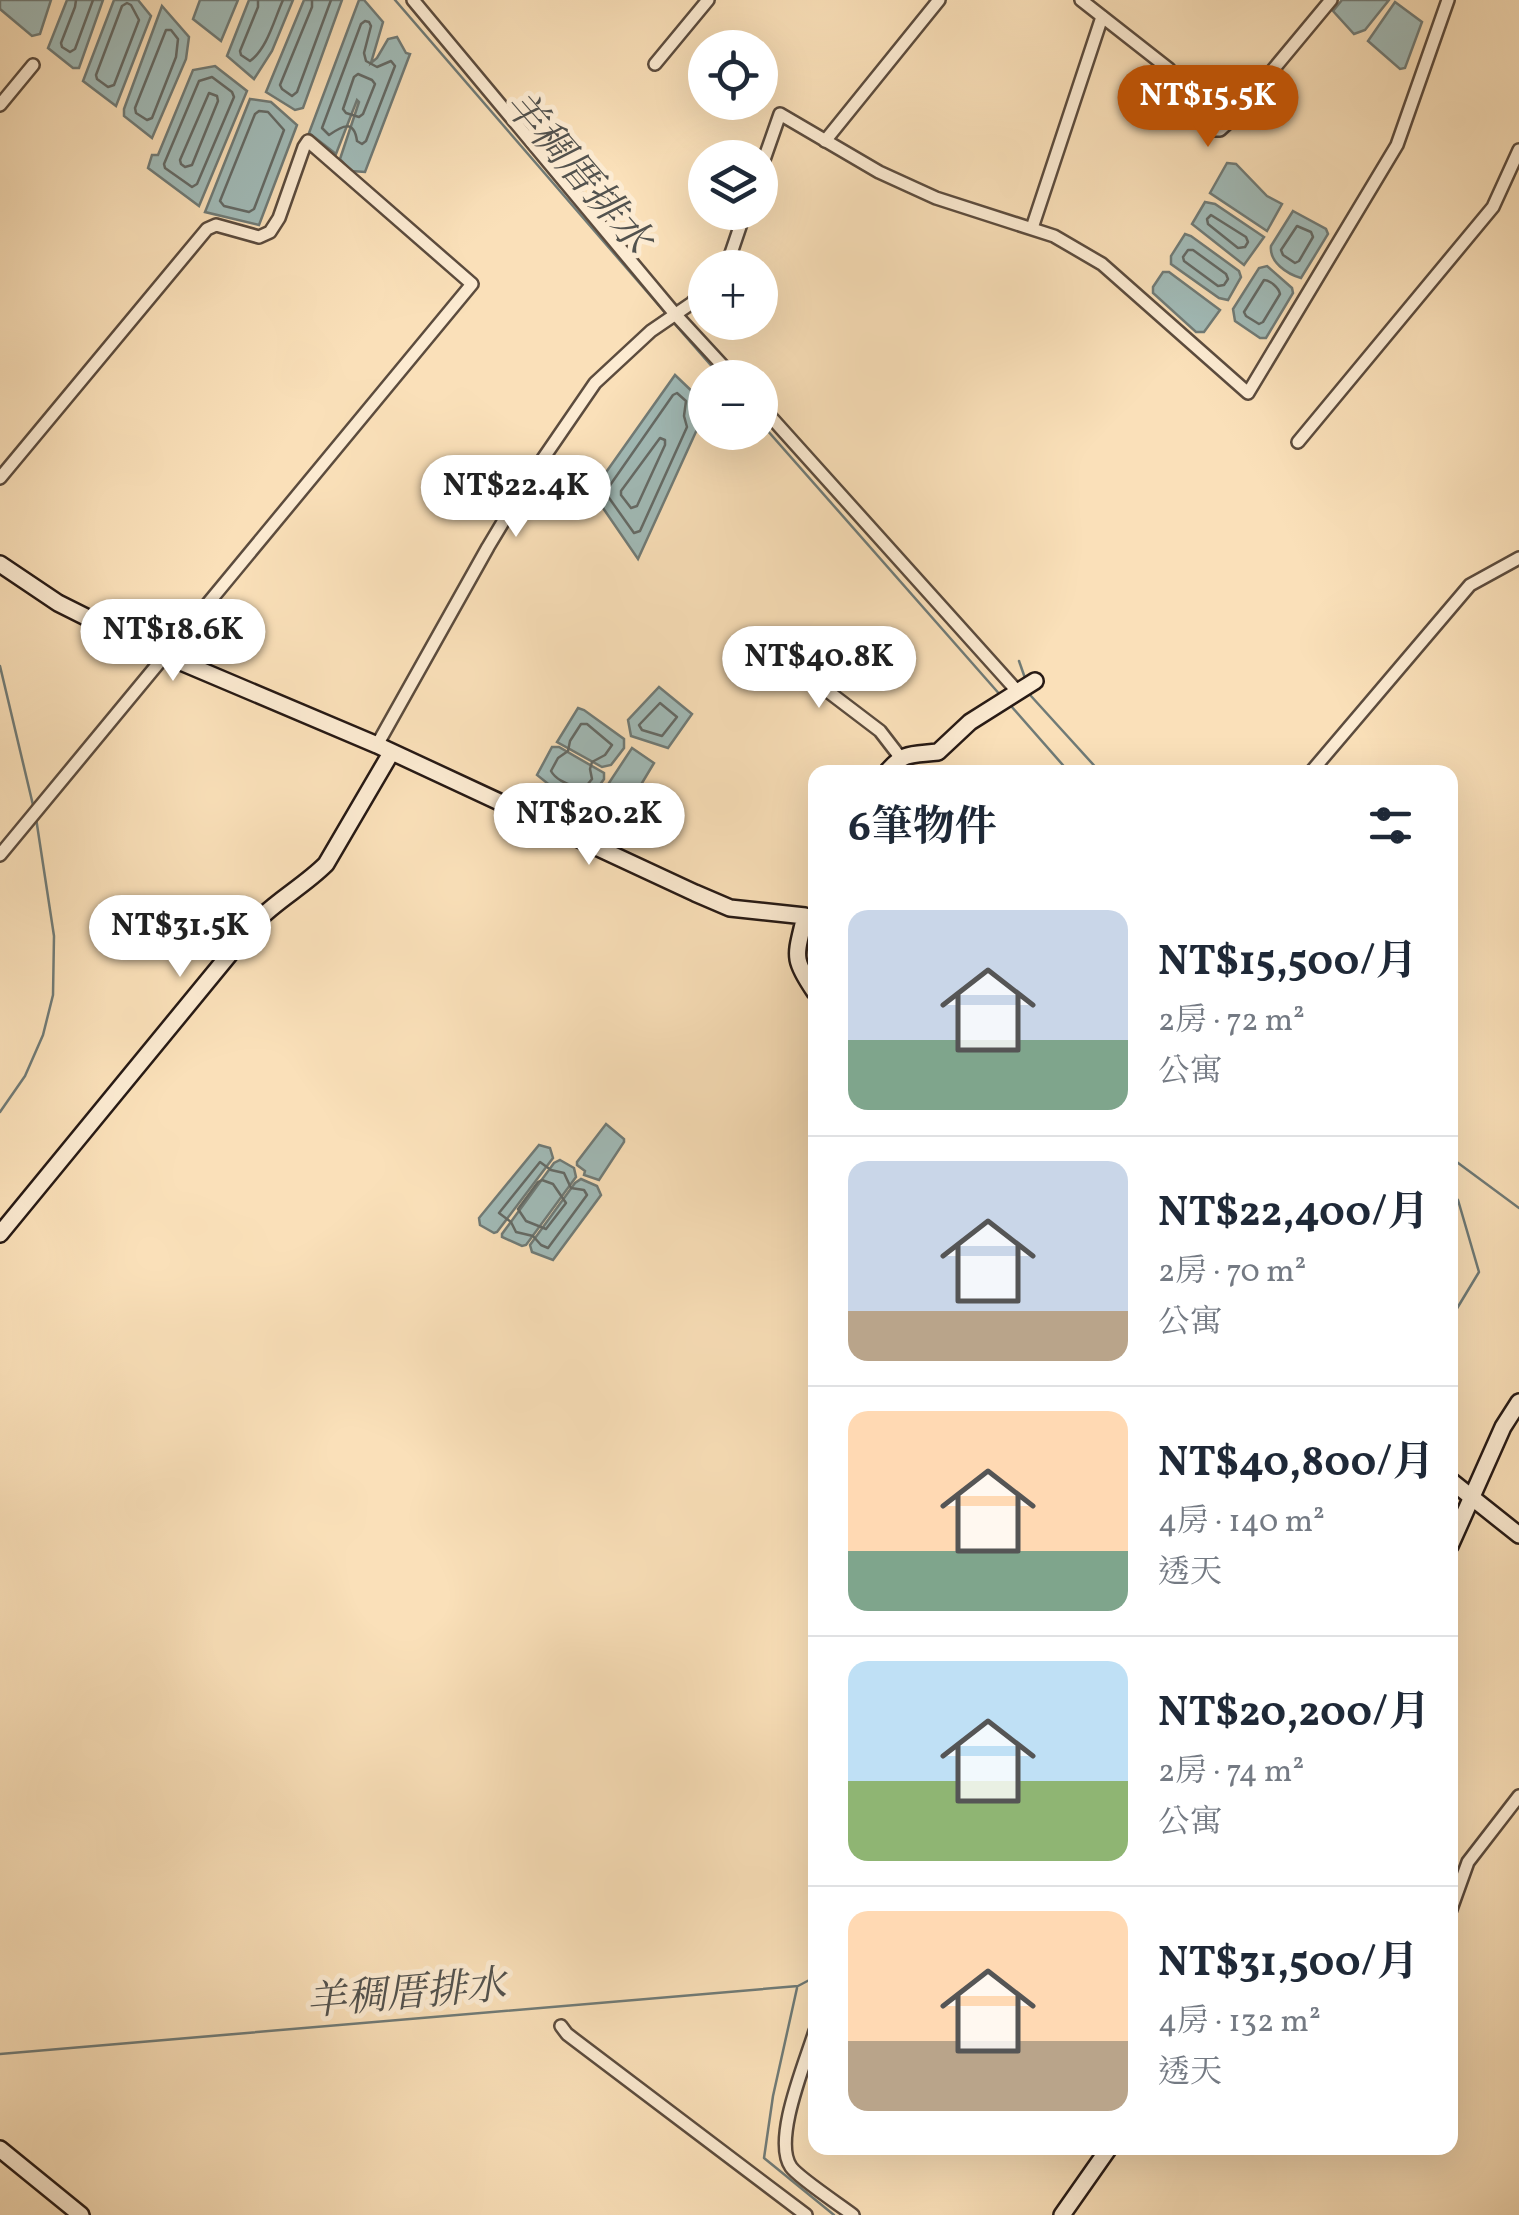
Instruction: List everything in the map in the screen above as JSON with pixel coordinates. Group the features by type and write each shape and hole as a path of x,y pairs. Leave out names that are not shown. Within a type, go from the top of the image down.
{"street":[{"path":"413,0 674,315 717,360"},
{"path":"655,64 708,0"},
{"path":"825,141 939,0"},
{"path":"1081,0 1168,69 1176,106 1212,130 1220,130 1232,120 1332,0"},
{"path":"771,140 780,114 879,172 936,198 1054,236 1102,264 1248,393 1398,146 1448,0"},
{"path":"1032,228 1102,17"},
{"path":"0,105 33,65"},
{"path":"0,478 206,229 216,224 258,237 270,232 308,141 472,284 0,856"},
{"path":"1298,442 1493,207 1519,150"},
{"path":"0,1234 256,922 326,864 488,547 527,482 596,384 655,328 688,306"},
{"path":"778,425 1018,692"},
{"path":"1318,765 1470,585 1519,558"},
{"path":"0,564 58,603 165,656 384,749 730,908 808,916"},
{"path":"763,642 880,731 900,758"},
{"path":"894,765 915,753 938,752 970,722 1035,681"},
{"path":"808,922 796,956 808,982"},
{"path":"1458,1528 1519,1402"},
{"path":"1458,1486 1519,1535"},
{"path":"1458,1890 1468,1862 1519,1796"},
{"path":"561,2026 806,2215"},
{"path":"808,2054 787,2125 785,2152 792,2168 854,2215"},
{"path":"0,2149 81,2215"},
{"path":"1062,2215 1104,2155"}],"water":[{"path":"0,0 51,0 40,34 32,36 0,9"},
{"path":"67,0 103,0 79,68 73,68 48,48"},
{"path":"114,0 138,0 151,16 116,106 83,81"},
{"path":"200,0 238,0 221,41 193,19"},
{"path":"249,0 293,0 272,51 254,79 227,56"},
{"path":"304,0 342,0 303,108 295,110 266,92"},
{"path":"359,0 364,0 383,22 371,63 388,39 397,37 410,54 365,172 351,171 340,159 357,100 336,154 309,133"},
{"path":"1342,0 1389,0 1365,30 1354,34 1333,11"},
{"path":"1395,2 1422,22 1405,68 1400,69 1368,41"},
{"path":"162,6 189,37 186,59 152,138 124,116 124,109"},
{"path":"215,66 247,91 199,206 148,168 152,155 158,155 193,70"},
{"path":"250,99 271,102 297,125 259,225 205,212"},
{"path":"1227,163 1236,164 1267,196 1282,204 1267,231 1210,193"},
{"path":"1205,202 1215,204 1264,237 1244,265 1192,224"},
{"path":"1293,211 1326,229 1328,234 1301,278 1280,266 1271,252"},
{"path":"1185,234 1239,271 1241,277 1228,300 1219,298 1171,264 1171,256"},
{"path":"1267,266 1293,293 1266,338 1260,338 1235,321 1233,309 1259,268"},
{"path":"1163,272 1169,272 1220,310 1204,332 1196,332 1153,293"},
{"path":"675,375 688,387 688,449 638,559 592,492"},
{"path":"659,687 692,714 668,748 631,736 628,720"},
{"path":"578,708 624,739 624,748 611,765 602,767 557,742"},
{"path":"552,747 559,747 604,773 585,806 566,792 562,795 537,775"},
{"path":"632,748 654,763 615,828 602,841 578,830"},
{"path":"606,1124 624,1142 599,1180 584,1175 577,1162"},
{"path":"539,1145 550,1148 553,1158 497,1232 480,1225 479,1218"},
{"path":"560,1160 574,1168 576,1177 526,1245 502,1237 554,1163"},
{"path":"581,1179 597,1186 601,1195 553,1260 532,1252 530,1245"}],"waterway":[{"name":"羊稠厝排水","path":"395,0 668,316"},
{"name":"羊稠厝排水","path":"673,322 706,360"},
{"name":"羊稠厝排水","path":"778,442 1002,697"},
{"path":"1019,661 1025,678"},
{"path":"0,666 33,805"},
{"path":"1029,691 1094,765"},
{"name":"羊稠厝排水","path":"1011,706 1063,765"},
{"path":"0,1112 25,1076 43,1035 53,995 54,936 36,818"},
{"path":"1458,1163 1519,1208"},
{"name":"羊稠厝排水","path":"1458,1200 1479,1272 1458,1307"},
{"name":"羊稠厝排水","path":"0,2054 798,1986 808,1981"},
{"path":"797,1988 764,2158 834,2215"}]}
